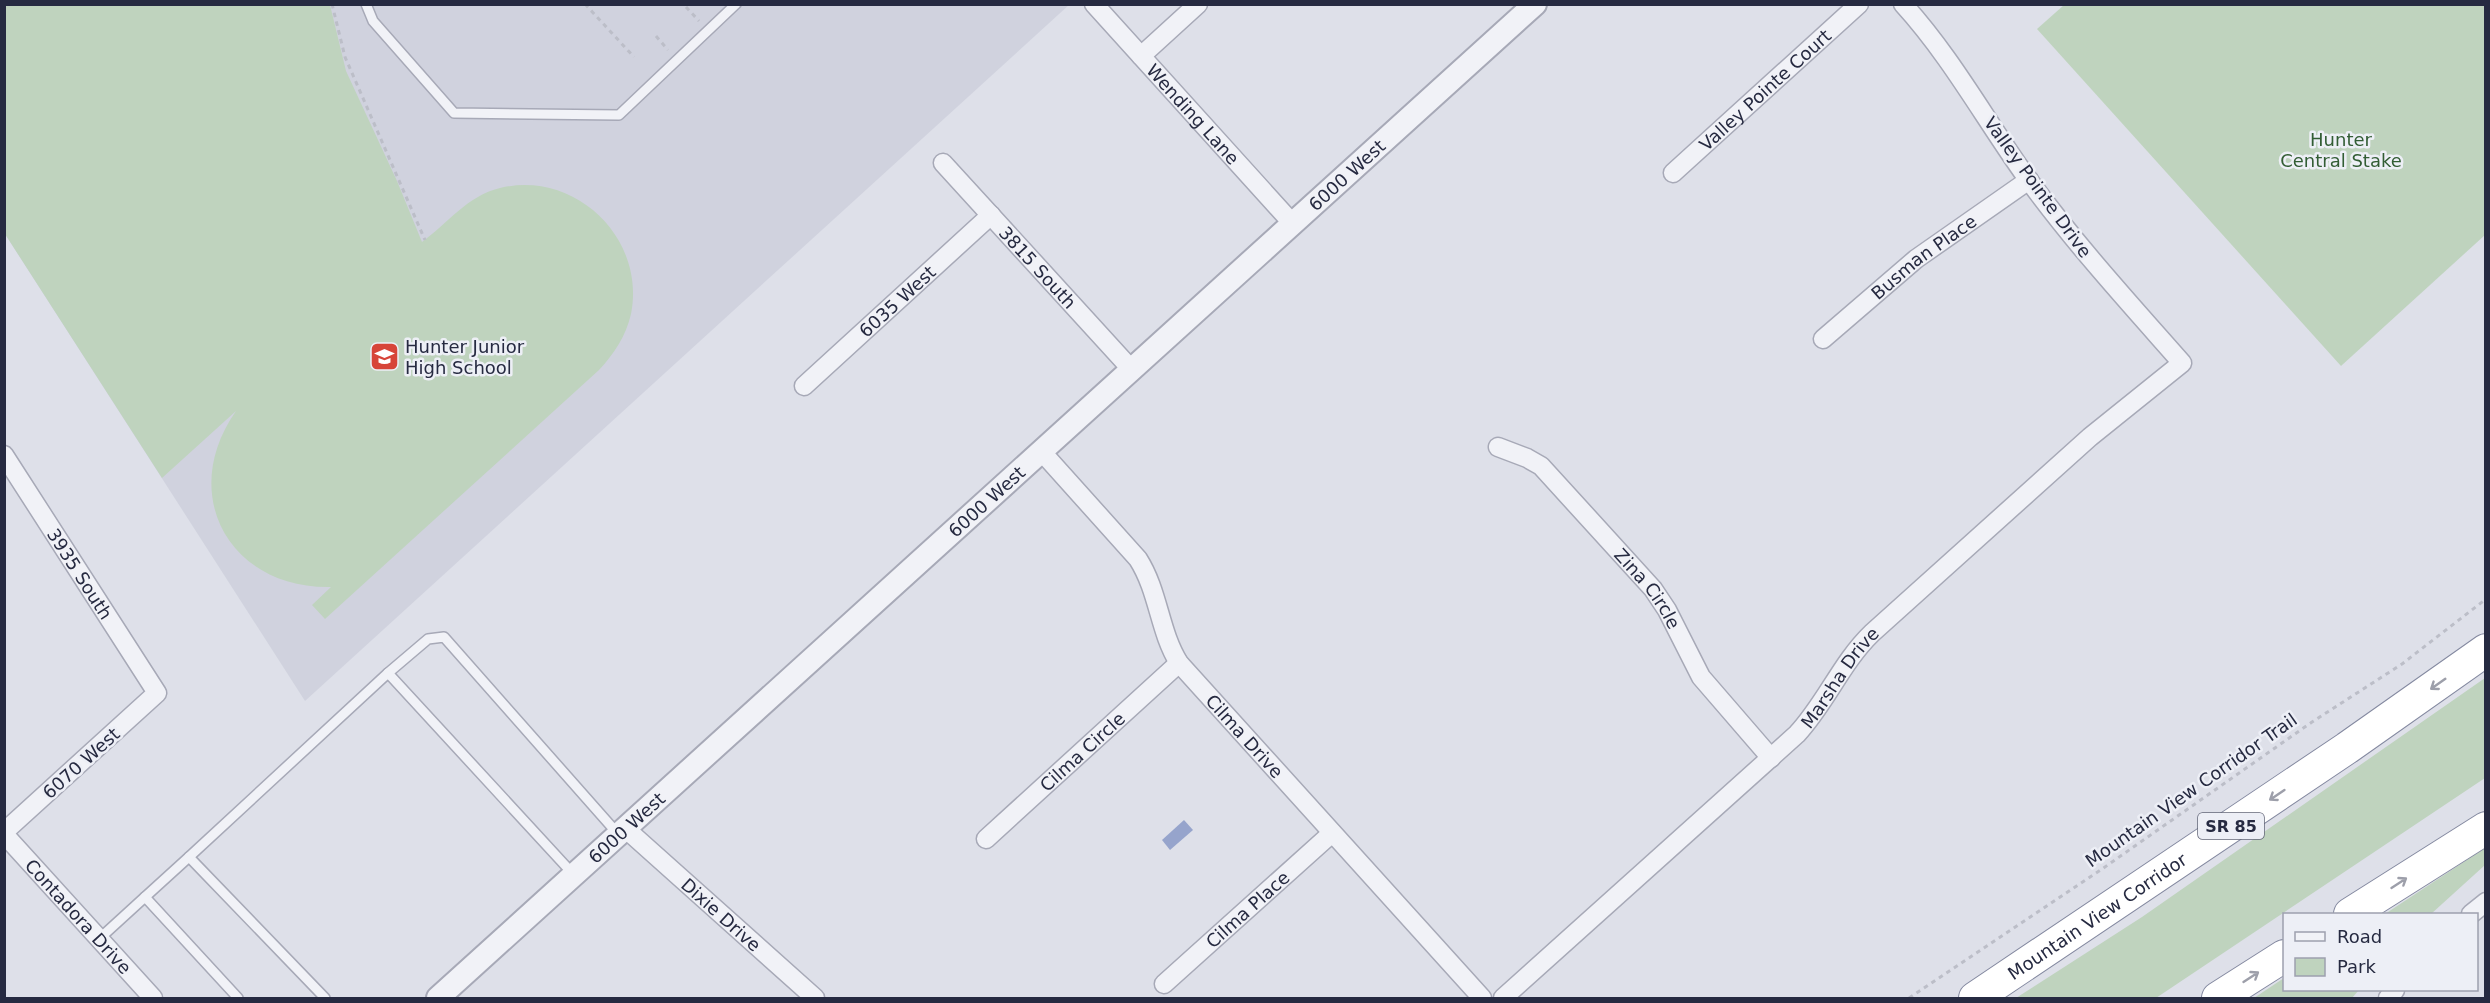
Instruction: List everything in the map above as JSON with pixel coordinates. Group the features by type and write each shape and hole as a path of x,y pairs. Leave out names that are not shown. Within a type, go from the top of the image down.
{"highway":[{"name":"Mountain View Corridor","path":"1975,999 2347,748 2486,650"},
{"path":"2353,913 2486,828"},
{"path":"2218,999 2283,957"}],"street":[{"name":"Wending Lane","path":"1094,4 1293,224"},
{"path":"1141,56 1198,4"},
{"name":"6000 West","path":"438,999 1535,4"},
{"name":"Valley Pointe Court","path":"1672,173 1859,4"},
{"name":"Valley Pointe Drive","path":"1903,4 1938,44 2029,180 2094,264 2182,363"},
{"name":"3815 South","path":"944,163 1132,370"},
{"name":"Busman Place","path":"1823,339 1916,259 2029,180"},
{"name":"6035 West","path":"804,386 991,215"},
{"name":"Marsha Drive","path":"1503,999 1806,725 1842,668 1867,638 2090,437 2182,363"},
{"name":"Zina Circle","path":"1498,447 1541,466 1653,589 1667,610 1701,677 1771,758"},
{"name":"Cilma Drive","path":"1042,452 1138,559 1150,580 1167,640 1179,663 1482,999"},
{"name":"3935 South","path":"6,459 157,693"},
{"name":"Cilma Circle","path":"986,838 1179,663"},
{"name":"6070 West","path":"4,833 157,693"},
{"name":"Dixie Drive","path":"622,832 815,999"},
{"name":"Contadora Drive","path":"4,833 153,999"},
{"name":"Cilma Place","path":"1164,984 1332,833"},
{"path":"2473,913 2486,902"}],"lane":[{"path":"366,4 373,21 454,113 619,116 736,4"},
{"path":"99,939 388,673 428,639 444,637 622,832"},
{"path":"388,673 574,875"},
{"path":"189,857 325,999"},
{"path":"145,897 238,999"}],"path":[{"path":"332,4 345,57 425,240"},
{"path":"585,4 634,57"},
{"path":"686,7 708,31"},
{"path":"656,36 677,60"},
{"name":"Mountain View Corridor Trail","path":"1909,999 2102,869 2312,722 2402,664 2486,599"}],"shaded area":[{"name":"Hunter Junior High School","path":"1070,4 305,701 5,234 5,5"}],"green space":[{"path":"5,4 330,5 346,71 397,181 422,242 478,197 500,188 528,185 555,190 579,200 600,216 616,236 628,260 633,286 631,314 623,337 599,370 325,619 312,605 331,587 295,583 265,572 241,554 223,531 214,504 212,474 219,443 236,411 162,478 5,234"},
{"name":"Hunter Central Stake","path":"2064,5 2485,5 2485,235 2341,366 2037,29"},
{"path":"2485,678 2485,778 2156,998 2016,998 2142,917"},
{"path":"2485,848 2485,865 2432,913 2387,913"},
{"path":"2283,979 2283,991 2358,991 2352,998 2254,998"}],"water":[{"path":"1184,820 1193,830 1170,850 1162,840"}],"place":[{"name":"Hunter Junior High School","path":"384,356"}]}
